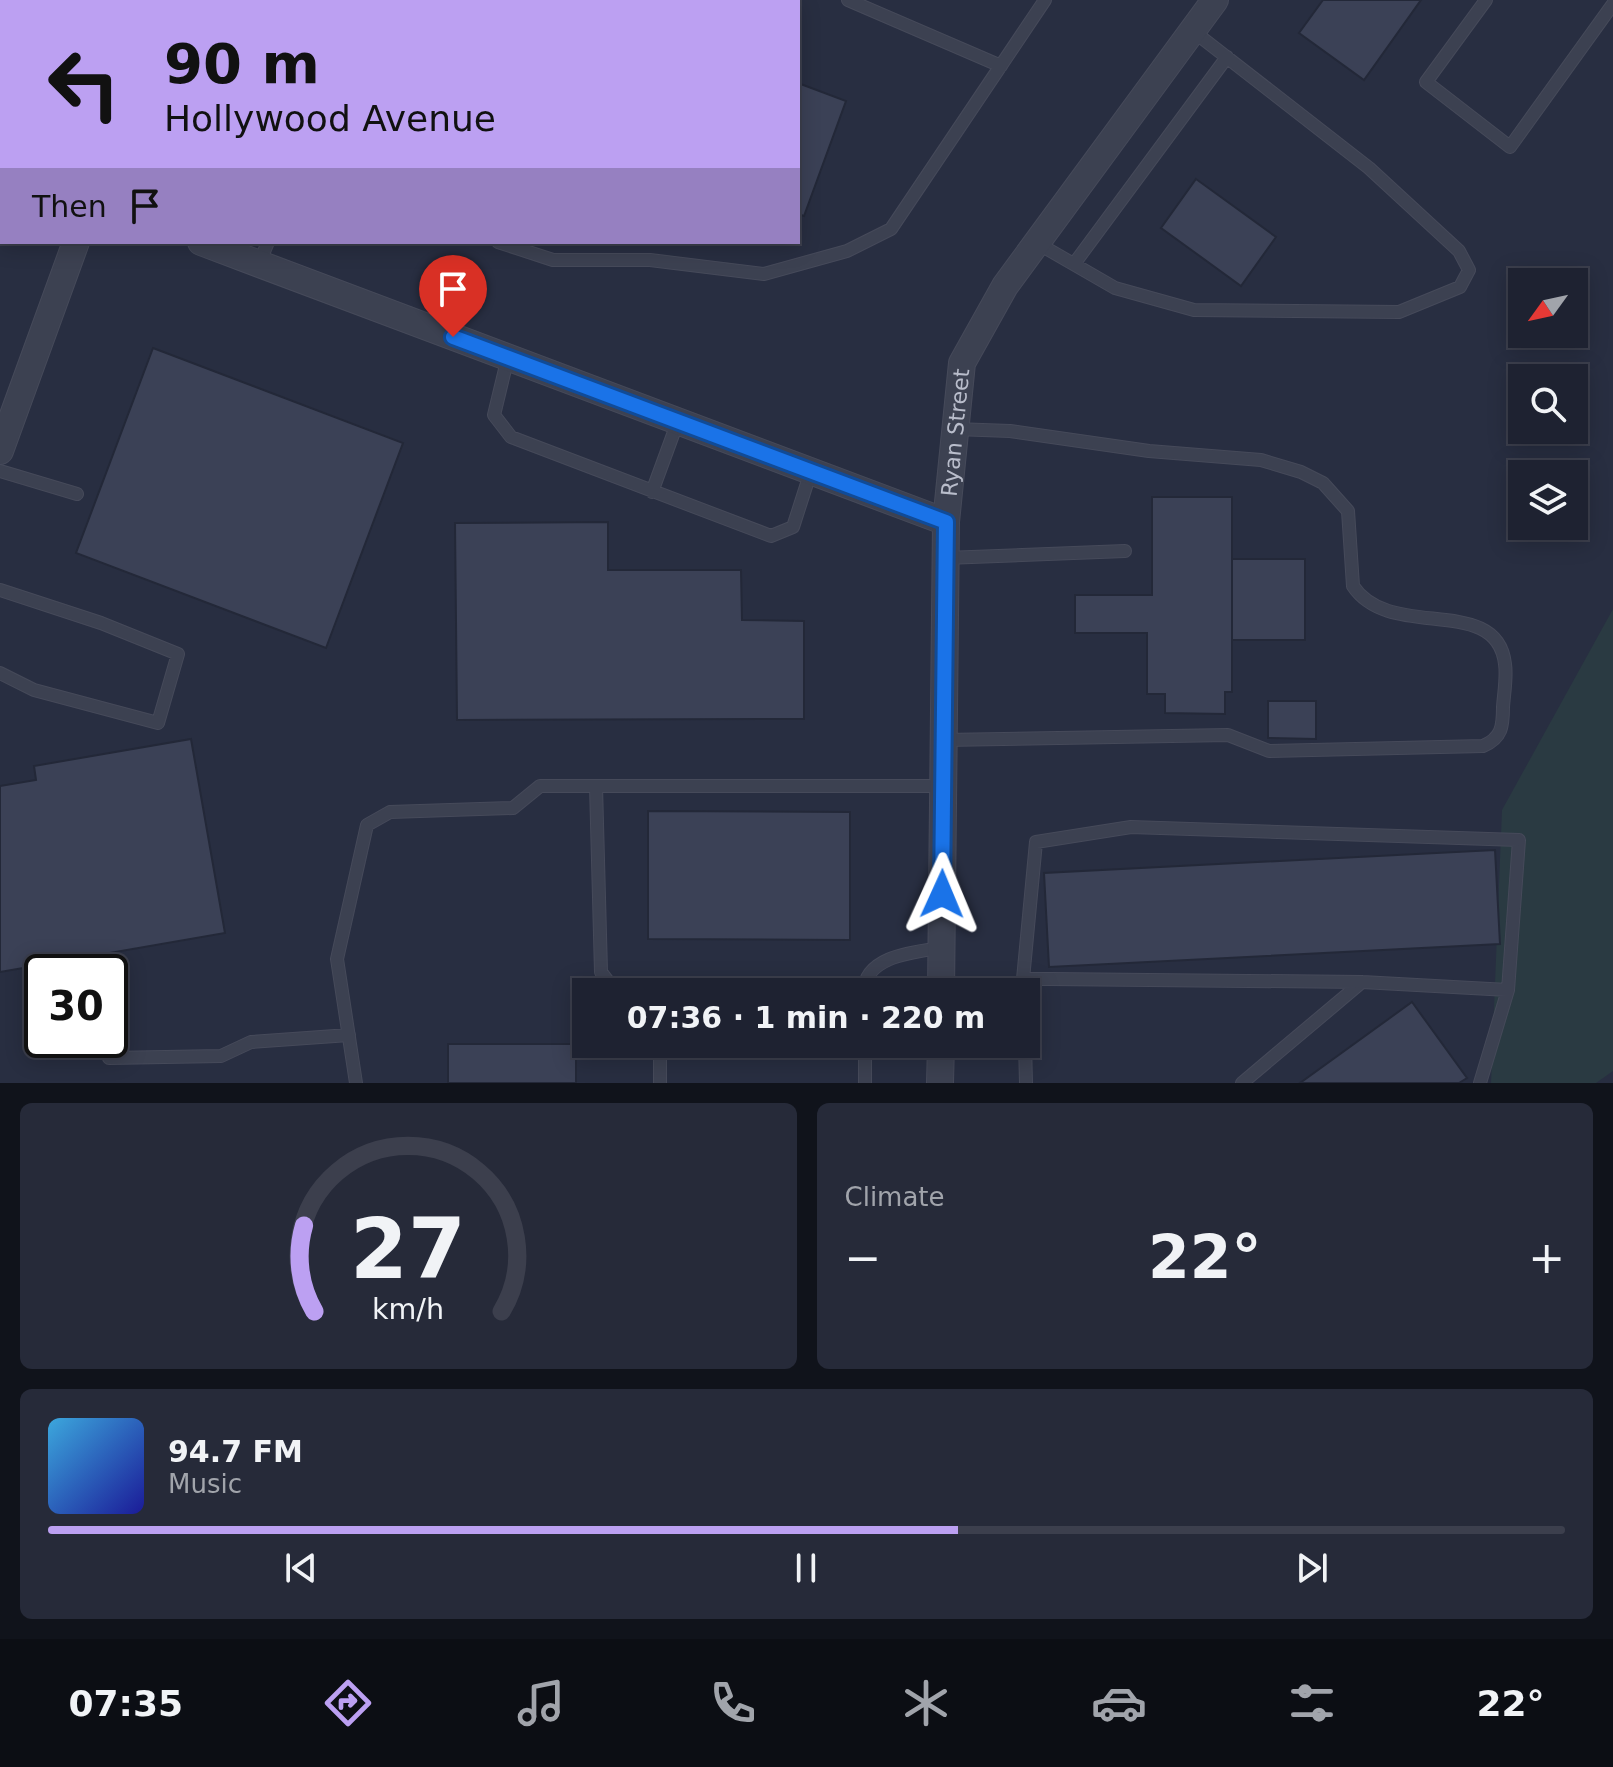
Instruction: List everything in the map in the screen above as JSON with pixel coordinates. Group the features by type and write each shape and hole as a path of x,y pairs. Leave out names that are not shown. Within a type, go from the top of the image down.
{"street":[{"name":"Ryan Street","path":"941,978 946,522 962,363 1005,286 1215,0"},
{"path":"0,451 75,244"},
{"path":"212,244 263,253 508,357 946,522"},
{"path":"940,1083 941,1058"}],"lane":[{"path":"848,0 1001,66"},
{"path":"504,244 553,260 650,260 764,274 847,251 891,229 1045,0"},
{"path":"1486,0 1426,82 1510,147 1613,4"},
{"path":"1037,243 1115,288 1194,310 1399,312 1460,287 1469,270 1459,251 1369,168 1193,31"},
{"path":"1074,264 1227,57"},
{"path":"508,357 494,415 511,437 652,492 771,536 793,527 811,471"},
{"path":"652,492 678,421"},
{"path":"944,740 1228,735 1269,751 1483,746 1494,741 1502,728 1505,663 1495,642 1472,623 1386,613 1371,606 1353,586 1348,511 1323,483 1301,472 1261,460 1149,451 1010,431 955,429"},
{"path":"0,471 77,494"},
{"path":"945,558 1125,551"},
{"path":"0,590 101,623 178,654 158,723 34,690 0,673"},
{"path":"356,1083 337,959 367,825 390,812 513,808 540,786 943,786"},
{"path":"596,786 601,972 606,978"},
{"path":"1024,978 1036,842 1131,827 1519,840 1508,990 1480,1083"},
{"path":"866,978 871,969 906,954 941,948"},
{"path":"1242,1083 1362,982"},
{"path":"1040,986 1362,982 1508,990"},
{"path":"128,1058 221,1056 251,1042 349,1035"},
{"path":"660,1058 660,1083"},
{"path":"865,1058 865,1083"},
{"path":"1025,1058 1026,1083"}],"shaded area":[{"path":"1613,609 1613,1071 1596,1083 1491,1083 1502,810"}],"building":[{"path":"1323,0 1421,0 1364,80 1299,33"},
{"path":"800,84 846,101 804,216 800,215"},
{"path":"1196,179 1276,237 1241,286 1161,228"},
{"path":"153,348 403,443 326,648 76,553"},
{"path":"1152,497 1232,497 1232,692 1225,692 1225,714 1165,713 1165,694 1147,694 1147,633 1075,633 1075,595 1152,595"},
{"path":"608,522 608,570 741,570 742,620 804,621 804,719 457,720 455,523"},
{"path":"1232,559 1305,559 1305,640 1232,640"},
{"path":"1268,701 1316,701 1316,739 1268,738"},
{"path":"191,739 225,933 104,954 24,954 24,968 0,972 0,786 36,780 34,766"},
{"path":"648,811 850,812 850,940 648,939"},
{"path":"1495,850 1500,944 1049,967 1044,873"},
{"path":"1412,1002 1467,1078 1459,1083 1300,1083"},
{"path":"448,1044 572,1044 572,1058 576,1058 576,1083 448,1083"}],"route":[{"path":"453,337 946,522 942,894"}]}
